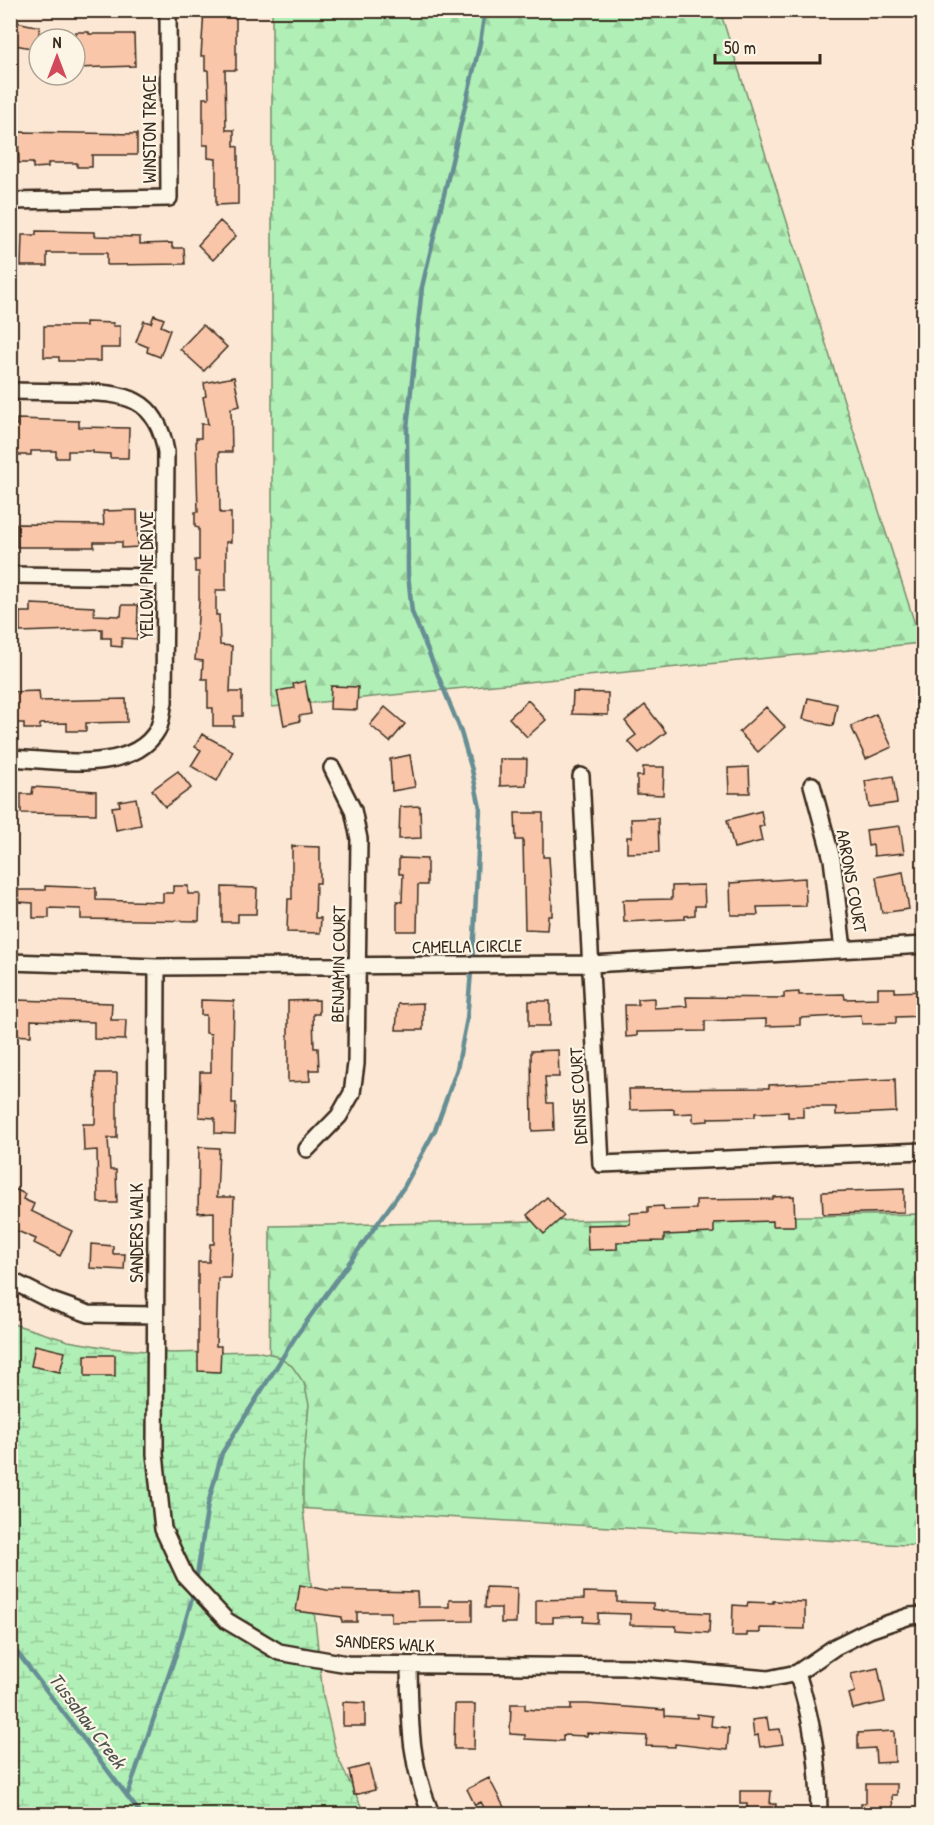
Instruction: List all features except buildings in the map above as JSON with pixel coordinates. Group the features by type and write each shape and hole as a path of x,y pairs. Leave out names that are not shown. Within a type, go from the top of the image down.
{"street":[{"name":"WINSTON TRACE","path":"10,201 168,198 168,10"},
{"name":"YELLOW PINE DRIVE","path":"10,391 126,396 154,415 163,432 166,452 164,702 159,728 147,744 129,756 96,761 10,758"},
{"path":"10,575 165,577"},
{"name":"BENJAMIN COURT","path":"308,1149 339,1116 352,1093 356,1064 359,839 353,810 332,768"},
{"name":"DENISE COURT","path":"581,776 601,1164 924,1151"},
{"name":"AARONS COURT","path":"812,785 832,859 843,949"},
{"name":"CAMELLA CIRCLE","path":"10,962 157,967 591,964 924,945"},
{"name":"SANDERS WALK","path":"157,967 155,1454 164,1529 185,1576 228,1621 279,1652 347,1664 631,1667 768,1679 797,1673 835,1647 869,1630 910,1616 924,1615"},
{"path":"10,1280 52,1301 89,1314 155,1315"},
{"path":"409,1665 411,1743 418,1782 431,1815"},
{"path":"797,1673 811,1715 819,1768 819,1815"}],"green space":[{"path":"272,11 720,11 921,643 272,707"},
{"path":"921,1214 921,1546 264,1506 269,1420 270,1226"},
{"path":"10,1323 68,1341 109,1348 171,1353 255,1351 275,1355 292,1366 304,1383 309,1404 303,1466 303,1508 323,1695 337,1756 365,1814 27,1814 10,1795"}],"waterway":[{"path":"196,1582 208,1504 222,1453 296,1336 404,1187 435,1130 457,1069 467,1019 474,937 480,808 460,729 412,612 408,574 407,428 422,287 480,43 485,10"},
{"path":"127,1796 177,1651 194,1591"},
{"name":"Tussahaw Creek","path":"10,1643 141,1814"}]}
